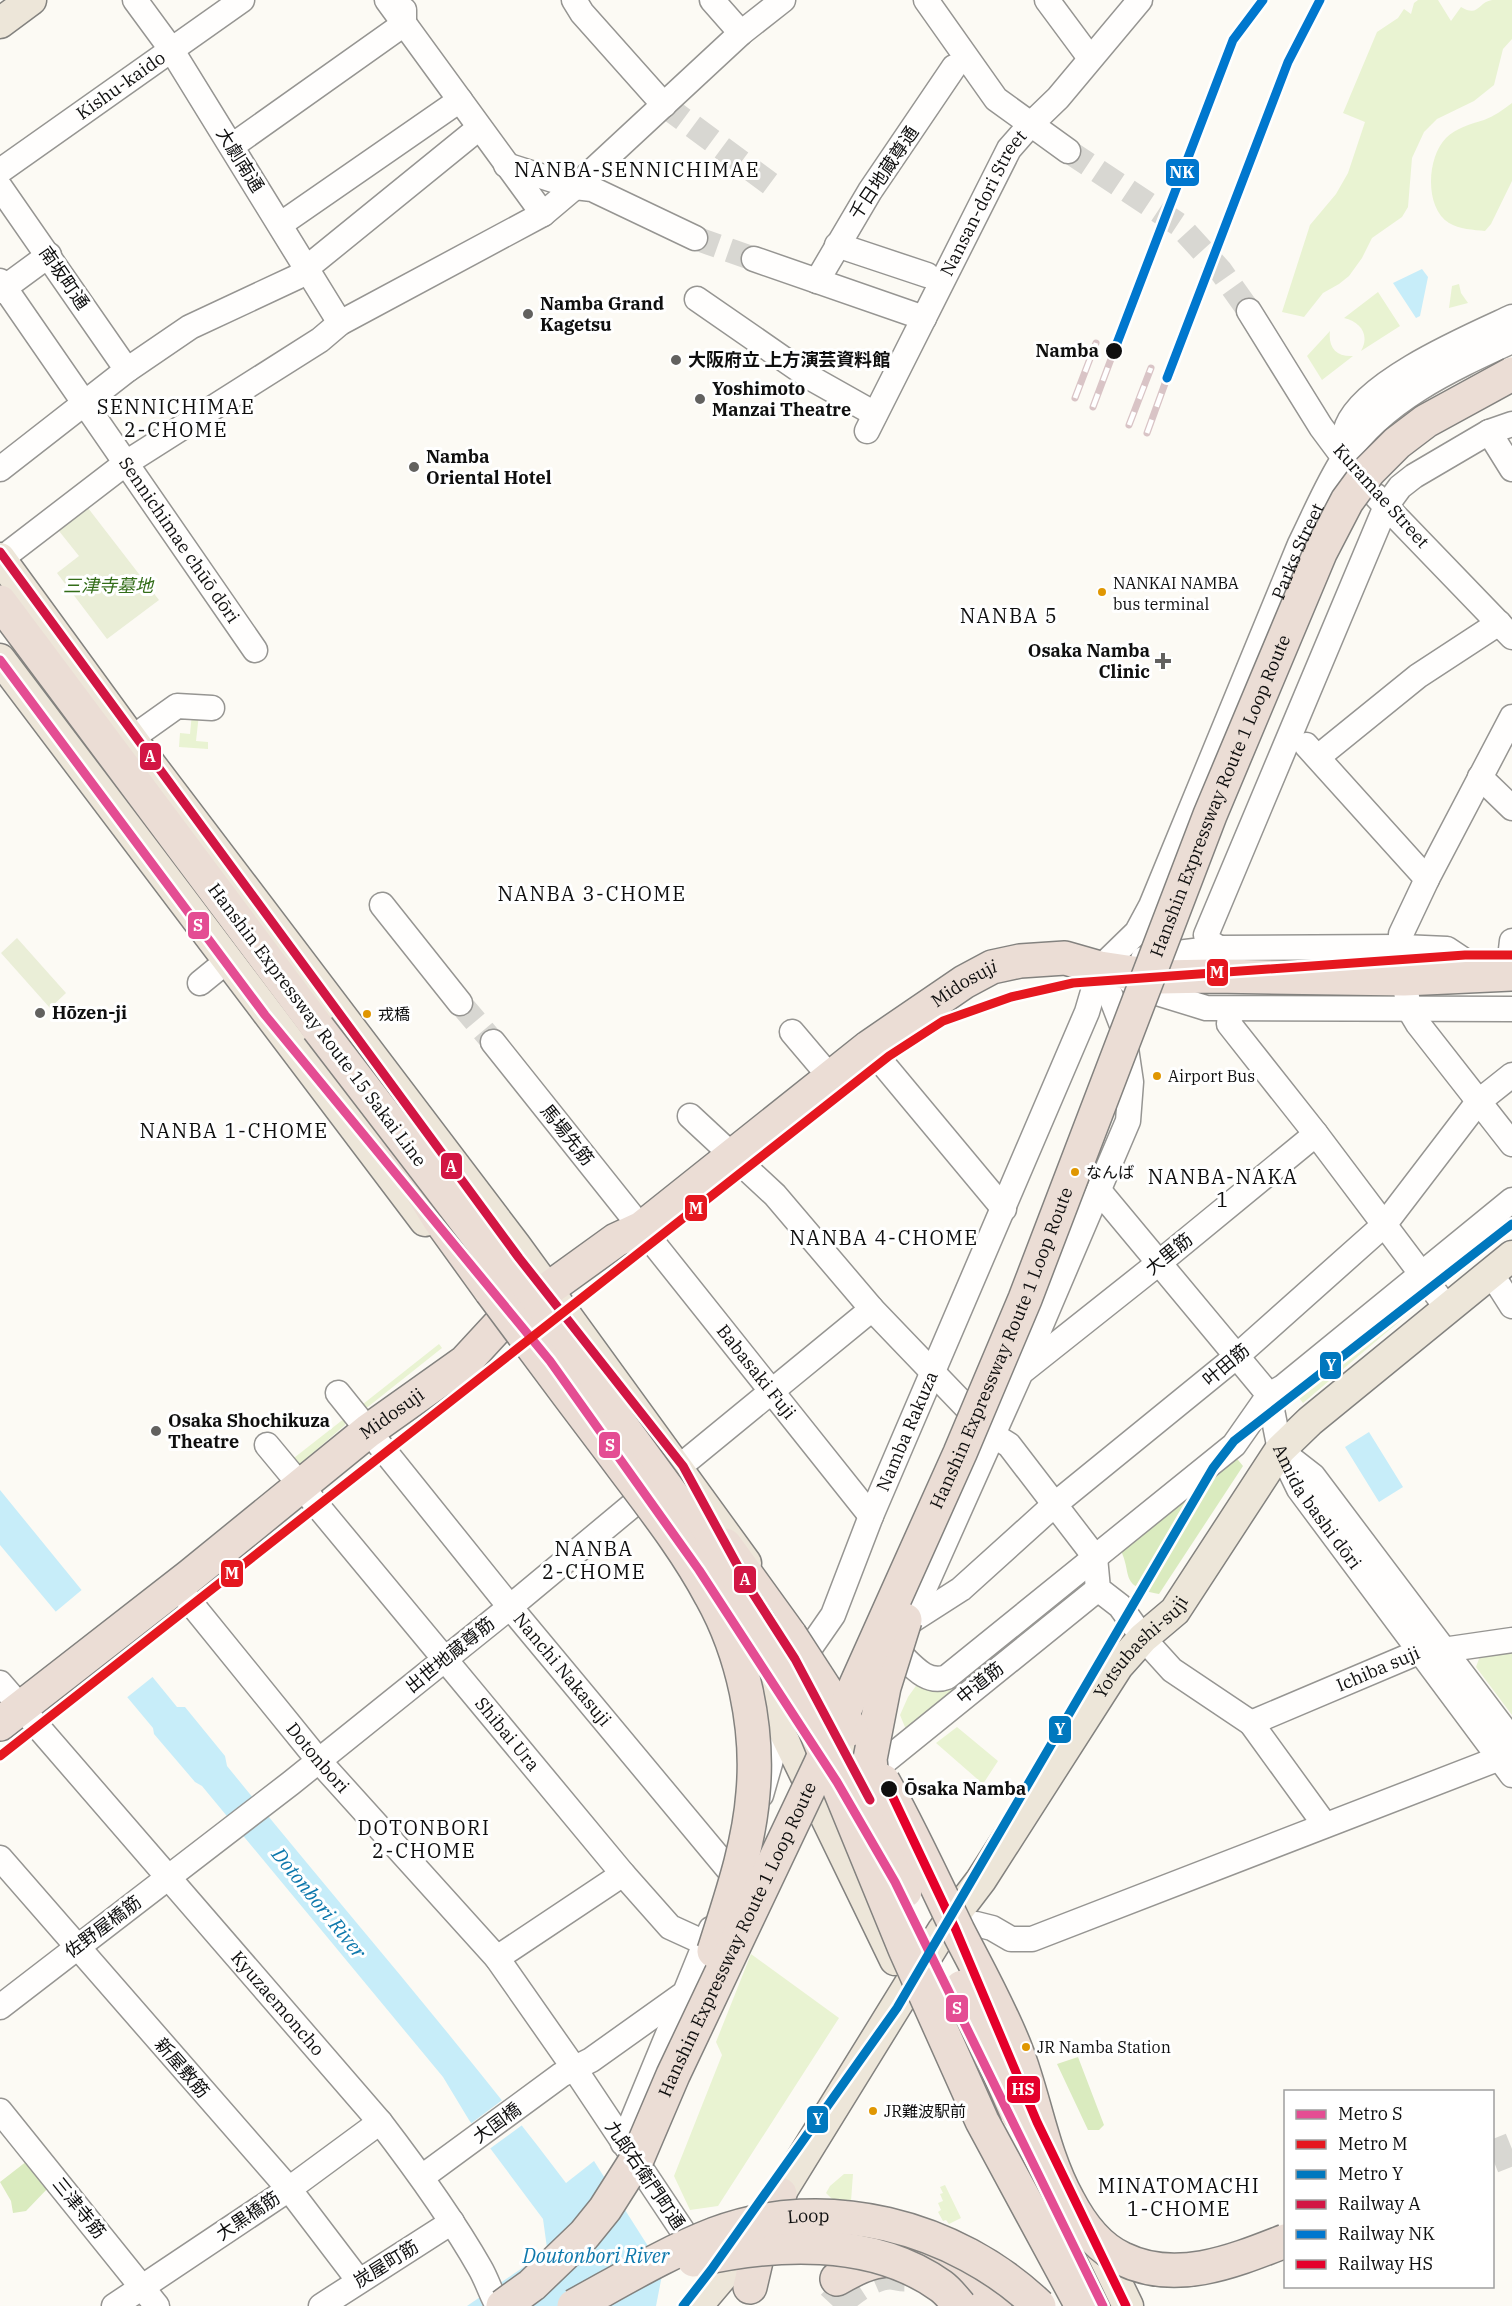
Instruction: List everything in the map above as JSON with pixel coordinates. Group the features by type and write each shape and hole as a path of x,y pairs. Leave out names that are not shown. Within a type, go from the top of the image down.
{"highway":[{"name":"Hanshin Expressway Route 1 Loop Route","path":"497,2301 532,2285 563,2257 605,2209 638,2157 673,2075 820,1765 960,1453 1025,1299 1210,815 1320,553 1349,498 1369,471 1397,443 1426,421 1512,374"},
{"name":"Hanshin Expressway Route 15 Sakai Line","path":"0,602 318,1028 588,1380 730,1578 786,1673 814,1727 905,1948 982,2121 1083,2306"},
{"name":"Midosuji","path":"11,1716 177,1586 368,1431 465,1362 501,1323 616,1240 642,1228 869,1047 964,982 992,967 1020,961 1065,958 1100,968 1160,977 1213,976 1407,994 1502,975"},
{"path":"318,1028 439,1219 678,1543 712,1597 727,1629 749,1709 754,1792 736,1881 673,2075"},
{"path":"588,1380 729,1551 790,1635 878,1771 1008,2031 1029,2086 1047,2152 1060,2184 1080,2219 1106,2248"},
{"path":"960,1453 884,1687 870,1759 874,1798 880,1822 920,1925 1083,2306"},
{"path":"880,1822 943,1946 1042,2169 1064,2205 1090,2235 1122,2259 1142,2266 1180,2271 1235,2260 1284,2241"},
{"path":"738,2280 760,2244 780,2194"},
{"name":"Loop","path":"574,2306 646,2267 717,2233 774,2220 820,2217 895,2225 931,2237 965,2251 996,2270 1039,2306"},
{"path":"587,2306 693,2261 748,2250 819,2248 883,2259 920,2273 942,2287 960,2306"},
{"path":"837,2278 875,2262 898,2259 919,2263 966,2284 995,2306"}],"main road":[{"path":"0,23 31,0"},
{"path":"0,558 132,738 509,1237 808,1651 849,1753 943,1930 1128,2306"},
{"path":"0,659 696,1582 781,1725 908,1989 1067,2306"},
{"name":"Yotsubashi-suji","path":"780,2194 943,1930 981,1880 1118,1666 1143,1638 1175,1611 1280,1450 1310,1421 1501,1265"},
{"path":"697,2306 738,2280"}],"street":[{"name":"大劇南通","path":"135,0 171,49 340,323"},
{"name":"Kishu-kaido","path":"0,171 242,0"},
{"path":"387,0 543,214"},
{"path":"232,146 404,24 406,14 402,0"},
{"path":"574,0 582,13 664,105"},
{"path":"712,0 741,33"},
{"path":"0,558 126,463 320,340 340,323 543,214 741,33 783,0"},
{"name":"Nansan-dori Street","path":"697,299 871,422 1010,149 1030,124 996,99 926,0"},
{"path":"1047,0 1090,58"},
{"path":"1068,151 1030,124 1058,98 1140,0"},
{"name":"千日地蔵尊通","path":"817,281 870,191 954,67"},
{"path":"281,224 460,100"},
{"path":"0,470 127,370 190,327 297,278 479,128"},
{"path":"506,165 575,187 592,189 695,238"},
{"name":"南坂町通","path":"0,187 127,370"},
{"path":"837,245 927,275"},
{"path":"2,286 49,255"},
{"path":"754,259 924,318"},
{"name":"Sennichimae chūō dōri","path":"2,286 255,650"},
{"name":"Kuramae Street","path":"1249,311 1321,427 1344,458 1386,506 1505,630"},
{"name":"Parks Street","path":"1344,458 1346,426 1380,388 1433,354 1512,317"},
{"name":"Parks Street","path":"1100,968 1137,932 1151,906 1300,544 1344,458 1382,416 1421,388 1454,368 1512,341"},
{"path":"1219,948 1211,943 1206,935 1386,506 1400,487 1414,476 1489,432 1512,424"},
{"path":"1489,432 1512,469"},
{"path":"1318,757 1418,676 1505,630"},
{"path":"132,738 177,706 212,708"},
{"path":"1512,717 1427,879 1401,934 1407,994 1418,1024 1512,1144"},
{"path":"1292,730 1427,879"},
{"path":"1480,777 1512,808"},
{"path":"382,905 460,1003"},
{"path":"1100,968 1169,954 1219,948 1402,947 1447,949 1502,975 1512,941"},
{"path":"200,983 227,961"},
{"path":"1100,968 1154,992 1206,1008 1237,1009 1407,994 1512,1009"},
{"path":"813,1793 849,1753 878,1696 1100,1192 1128,1121 1131,1082 1124,1028 1100,968"},
{"name":"Namba Rakuza","path":"808,1651 832,1615 871,1516 1087,1012 1100,968"},
{"path":"1237,1009 1230,1016 1229,1024 1316,1134 1447,1308"},
{"path":"792,1032 831,1078"},
{"name":"馬場先筋","path":"493,1042 642,1228"},
{"path":"869,1047 1004,1209"},
{"name":"叶田筋","path":"909,1623 961,1589 1054,1505 1237,1356 1384,1226 1478,1102 1512,1076"},
{"path":"690,1116 775,1196 872,1309 933,1374 993,1435 1009,1445 1095,1557 1098,1589 1120,1606 1143,1638 1172,1670 1251,1723 1325,1825"},
{"name":"大里筋","path":"1021,1372 1316,1134"},
{"path":"1100,1192 1269,1395 1280,1450"},
{"path":"1269,1395 1283,1387 1512,1200"},
{"name":"Babasaki Fuji","path":"642,1228 871,1516"},
{"path":"1501,1265 1512,1306"},
{"path":"678,1468 872,1309"},
{"name":"Nanchi Nakasuji","path":"338,1393 510,1607 734,1876"},
{"name":"中道筋","path":"897,1651 928,1678 939,1680 947,1677 1234,1445 1269,1395"},
{"name":"Shibai Ura","path":"267,1445 623,1874 670,1927 705,1943"},
{"name":"Amida bashi dōri","path":"1280,1450 1313,1476 1432,1651 1509,1757"},
{"name":"出世地蔵尊筋","path":"207,1848 291,1784 635,1503"},
{"name":"Dotonbori","path":"177,1586 319,1761 497,1958 574,2068"},
{"name":"中道筋","path":"863,1779 1098,1589"},
{"name":"Ichiba suji","path":"1251,1723 1432,1651 1512,1640"},
{"name":"Kyuzaemoncho","path":"0,1683 11,1716 43,1734 380,2122 422,2177 452,2222 482,2271 497,2301"},
{"path":"623,2143 734,1876 769,1772 781,1725"},
{"path":"943,1930 976,1924 992,1928 1011,1939 1032,1939 1325,1825 1509,1757"},
{"name":"佐野屋橋筋","path":"0,2007 207,1848"},
{"name":"新屋敷筋","path":"0,1858 76,1948 289,2189 359,2281"},
{"path":"497,1958 623,1874"},
{"name":"大国橋","path":"422,2177 542,2090 574,2068 591,2060 685,1994"},
{"name":"九郎右衛門町通","path":"574,2068 694,2248 738,2280"},
{"name":"三津寺筋","path":"0,2111 150,2297"},
{"name":"大黒橋筋","path":"114,2306 150,2297 380,2122"},
{"name":"炭屋町筋","path":"321,2306 452,2222"}],"green space":[{"path":"1418,0 1438,0 1451,21 1461,7 1471,11 1487,1 1512,0 1512,39 1503,49 1494,85 1474,101 1437,119 1424,132 1412,158 1408,207 1402,217 1372,238 1362,258 1349,276 1323,293 1304,317 1282,312 1310,225 1336,194 1348,173 1365,122 1343,113 1377,32 1398,18 1404,9 1411,14 1414,3"},
{"path":"1512,103 1512,181 1491,224 1485,231 1467,229 1449,223 1435,206 1432,194 1432,169 1440,146 1454,132 1491,117"},
{"path":"1459,284 1461,293 1468,303 1449,308 1452,286"},
{"path":"1378,292 1400,326 1361,351 1365,340 1362,330 1355,323 1344,318"},
{"path":"1330,331 1330,342 1334,350 1342,355 1353,356 1322,380 1307,356"},
{"name":"三津寺墓地","path":"88,508 159,600 107,639 57,573 79,556 59,531"},
{"path":"192,713 199,714 196,741 208,742 208,749 179,747 180,733 190,734"},
{"path":"17,938 66,993 50,1008 1,953"},
{"path":"1512,1208 1512,1230 1449,1278 1440,1280 1441,1273"},
{"path":"1419,1289 1423,1294 1401,1320 1303,1403 1292,1389"},
{"path":"439,1344 442,1348 364,1410 358,1408"},
{"path":"482,1379 484,1382 395,1452 392,1443 400,1433 421,1427"},
{"path":"345,1418 345,1425 300,1464 296,1466 290,1461"},
{"path":"1234,1455 1243,1466 1159,1594 1137,1587 1129,1578 1119,1547"},
{"path":"370,1457 376,1461 374,1468 340,1494 333,1495 332,1486"},
{"path":"305,1508 313,1514 285,1537 282,1533"},
{"path":"1082,1576 1090,1583 907,1732 900,1715 908,1697 918,1683"},
{"path":"1512,1652 1512,1715 1476,1667 1480,1656"},
{"path":"957,1727 998,1761 983,1784 936,1743"},
{"path":"751,1954 839,2018 718,2206 690,2210 674,2176 722,2055 716,2042"},
{"path":"1078,2057 1104,2125 1099,2130 1088,2130 1057,2064"},
{"path":"27,2161 49,2187 26,2211 13,2213 11,2201 0,2182"},
{"path":"844,2174 853,2174 851,2201 834,2201 826,2193 830,2186"},
{"path":"945,2185 961,2218 949,2224 946,2220 943,2221 938,2212 941,2210 938,2203 943,2201 940,2187"}],"water":[{"path":"1422,269 1428,277 1420,316 1416,318 1393,283"},
{"path":"1369,1432 1403,1487 1379,1502 1345,1447"},
{"name":"Doutonbori River","path":"0,1490 177,1707 185,1707 225,1756 227,1766 441,2025 566,2183 594,2161 686,2306 467,2306 547,2248 543,2219 469,2120 443,2077 202,1786 195,1782 154,1734 153,1728 0,1545"}],"pier":[{"path":"84,1588 155,1675 125,1699 53,1614"},
{"path":"505,2098 525,2123 488,2150 469,2125"},
{"path":"663,2270 674,2285 687,2306 656,2306"}],"tunnel":[{"path":"664,105 772,185"},
{"path":"1068,151 1178,224 1220,270 1249,311"},
{"path":"695,238 754,259"},
{"path":"460,1003 493,1042"},
{"path":"1494,2156 1512,2149"},
{"path":"833,2306 844,2295 875,2276 890,2273 905,2275"}],"railway":[{"path":"1075,398 1096,343"},
{"path":"1093,407 1114,351"},
{"path":"1129,425 1151,368"},
{"path":"1147,433 1167,378"}],"metro line":[{"name":"S","path":"0,660 265,1015 550,1361 699,1570 837,1782 895,1882 1103,2306"},
{"name":"M","path":"0,1756 889,1056 943,1021 1011,997 1073,983 1465,955 1512,955"},
{"name":"Y","path":"683,2306 897,2008 1213,1468 1234,1441 1512,1224"}],"rail line":[{"name":"NK","path":"1114,351 1233,40 1263,0"},
{"name":"NK","path":"1167,378 1288,62 1320,0"},
{"name":"A","path":"0,552 519,1258 683,1466 752,1592 795,1659 870,1800"},
{"name":"HS","path":"889,1789 955,1928 1037,2122 1126,2306"}],"place":[{"name":"Namba Grand Kagetsu","path":"528,314"},
{"name":"Namba","path":"1114,351"},
{"name":"大阪府立 上方演芸資料館","path":"676,360"},
{"name":"Yoshimoto Manzai Theatre","path":"700,399"},
{"name":"Namba Oriental Hotel","path":"414,467"},
{"name":"NANKAI NAMBA bus terminal","path":"1102,592"},
{"name":"Osaka Namba Clinic","path":"1163,661"},
{"name":"Hōzen-ji","path":"40,1013"},
{"name":"戎橋","path":"367,1014"},
{"name":"Airport Bus","path":"1157,1076"},
{"name":"なんば","path":"1075,1172"},
{"name":"Osaka Shochikuza Theatre","path":"156,1431"},
{"name":"Ōsaka Namba","path":"889,1789"},
{"name":"JR Namba Station","path":"1026,2047"},
{"name":"JR難波駅前","path":"873,2111"}],"district":[{"name":"NANBA-SENNICHIMAE","path":"637,170"},
{"name":"SENNICHIMAE 2-CHOME","path":"176,418"},
{"name":"NANBA 5","path":"1009,616"},
{"name":"NANBA 3-CHOME","path":"592,894"},
{"name":"NANBA 1-CHOME","path":"234,1131"},
{"name":"NANBA-NAKA 1","path":"1223,1188"},
{"name":"NANBA 4-CHOME","path":"884,1238"},
{"name":"NANBA 2-CHOME","path":"594,1560"},
{"name":"DOTONBORI 2-CHOME","path":"424,1840"},
{"name":"MINATOMACHI 1-CHOME","path":"1179,2198"}],"water label":[{"name":"Dotonbori River","path":"319,1903"}]}
